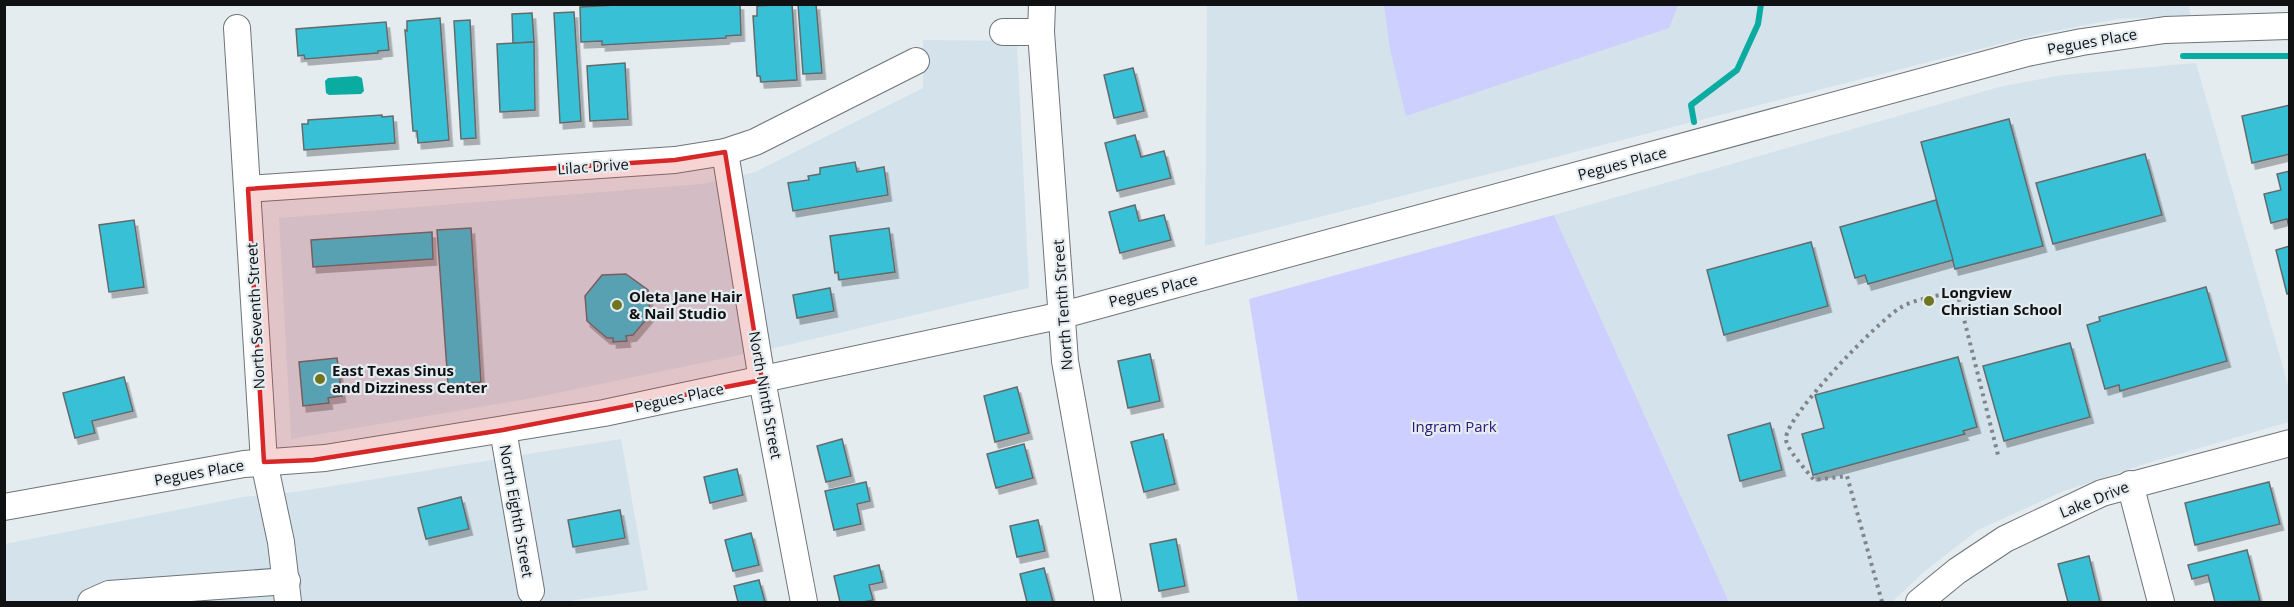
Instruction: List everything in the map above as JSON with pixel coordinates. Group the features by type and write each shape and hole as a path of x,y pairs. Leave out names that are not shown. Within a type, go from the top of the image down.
{"street":[{"name":"North Tenth Street","path":"1042,4 1041,32 1065,361 1108,603"},
{"name":"Pegues Place","path":"4,507 218,468 325,458 503,430 604,413 762,380 1063,315 2003,58 2082,42 2165,30 2289,26"},
{"name":"North Seventh Street","path":"237,28 264,462 281,542 287,592"},
{"path":"1003,32 1041,32"},
{"name":"Lilac Drive","path":"248,189 675,160 725,152 755,142 916,61"},
{"name":"North Ninth Street","path":"725,152 762,380 804,603"},
{"name":"North Eighth Street","path":"503,430 531,591"},
{"name":"Lake Drive","path":"1919,603 1949,576 2005,539 2102,493 2289,443"},
{"path":"2130,484 2162,603"},
{"path":"91,603 109,594 287,592"}],"path":[{"path":"1882,603 1847,477 1814,480 1787,446 1786,438 1791,426 1822,382 1899,308 1957,291 1998,455"}],"highlighted area":[{"path":"725,152 762,380 503,430 313,460 264,462 248,189 675,160"}],"shaded area":[{"path":"1207,5 2189,5 2190,15 2118,19 2043,33 1205,246"},
{"path":"923,40 1017,41 1029,288 788,345 533,398 291,439 279,218 702,184 755,172 923,88"},
{"name":"Longview Christian School","path":"2196,63 2289,388 2289,422 2148,463 2064,491 1978,530 1925,571 1892,602 1729,602 1554,215 1999,87 2062,75"},
{"path":"357,76 362,78 364,91 361,94 329,95 326,93 325,81 328,78"},
{"path":"621,439 648,590 561,602 5,602 5,544 243,497 295,492"}],"green space":[{"path":"1384,4 1678,5 1669,28 1406,116 1390,49"},
{"name":"Ingram Park","path":"1554,215 1729,602 1298,602 1249,299"}],"building":[{"path":"635,4 740,4 741,35 726,36 726,38 602,45 602,41 581,42 580,7"},
{"path":"792,4 797,80 761,82 760,76 757,76 753,16 757,16 757,6"},
{"path":"798,4 816,4 822,73 803,74"},
{"path":"574,12 581,121 560,123 554,13"},
{"path":"532,13 534,42 513,43 512,14"},
{"path":"440,18 449,140 418,143 417,131 413,131 405,30 407,31 407,21"},
{"path":"470,20 476,138 461,139 454,21"},
{"path":"386,22 389,50 378,51 378,53 305,59 304,55 298,56 296,29"},
{"path":"534,42 535,110 500,112 497,44"},
{"path":"625,63 628,119 590,121 587,66"},
{"path":"1133,68 1144,111 1114,118 1104,75"},
{"path":"2290,105 2290,154 2252,163 2242,116"},
{"path":"382,115 382,117 393,116 395,143 304,150 302,124 308,124 308,120"},
{"path":"2009,119 2043,246 1955,269 1921,142"},
{"path":"1135,135 1141,157 1164,151 1171,178 1117,191 1105,143"},
{"path":"2145,154 2162,215 2053,244 2036,183"},
{"path":"855,162 857,172 884,167 888,195 793,211 788,183 809,180 808,176 820,174 820,168"},
{"path":"2290,171 2290,231 2287,219 2271,223 2264,194 2281,190 2277,174"},
{"path":"1936,200 1953,260 1868,284 1865,275 1855,278 1840,227"},
{"path":"1135,205 1139,221 1164,215 1171,240 1120,253 1109,212"},
{"path":"134,220 144,287 109,292 99,225"},
{"path":"471,228 481,382 448,384 437,230"},
{"path":"889,228 895,272 839,280 838,272 835,273 830,236"},
{"path":"432,232 433,259 313,267 311,240"},
{"path":"1811,242 1828,306 1724,335 1707,270"},
{"path":"2290,246 2290,294 2287,294 2276,250"},
{"name":"Oleta Jane Hair & Nail Studio","path":"626,274 648,290 650,315 633,335 626,336 627,341 613,342 613,338 607,338 587,321 585,296 602,275"},
{"path":"2206,287 2227,361 2120,391 2119,385 2105,389 2087,325 2100,321 2099,317"},
{"path":"830,288 834,311 797,318 793,295"},
{"path":"2070,343 2090,417 2004,441 1983,366"},
{"path":"1150,354 1160,401 1128,408 1118,361"},
{"path":"1958,357 1977,427 1963,431 1965,434 1813,475 1802,434 1824,428 1815,395"},
{"name":"East Texas Sinus and Dizziness Center","path":"337,358 342,396 328,398 329,403 303,406 299,362"},
{"path":"124,377 133,411 92,421 95,433 75,438 63,393"},
{"path":"1017,387 1029,433 995,442 984,396"},
{"path":"1770,423 1782,470 1740,481 1728,435"},
{"path":"1163,434 1175,484 1144,492 1131,442"},
{"path":"842,439 851,476 826,482 817,446"},
{"path":"1024,444 1033,478 996,488 987,454"},
{"path":"737,469 743,495 710,503 704,477"},
{"path":"866,482 870,501 857,504 861,524 834,530 825,491"},
{"path":"2269,482 2280,524 2195,545 2185,503"},
{"path":"461,497 469,529 426,539 418,508"},
{"path":"620,510 625,538 573,547 568,520"},
{"path":"1038,520 1045,551 1017,557 1010,526"},
{"path":"751,533 759,565 733,571 725,540"},
{"path":"1176,539 1185,586 1159,591 1150,544"},
{"path":"2247,550 2260,601 2215,602 2208,575 2192,579 2188,565"},
{"path":"2089,556 2100,602 2068,602 2058,564"},
{"path":"879,565 883,582 869,585 873,600 840,602 834,576"},
{"path":"1044,568 1053,602 1027,602 1020,574"},
{"path":"759,580 765,602 738,602 734,586"}],"waterway":[{"path":"1694,122 1691,105 1737,70 1758,24 1761,4"},
{"path":"2183,56 2290,56"}],"place":[{"name":"Longview Christian School","path":"1929,301"},
{"name":"Oleta Jane Hair & Nail Studio","path":"617,305"},
{"name":"East Texas Sinus and Dizziness Center","path":"320,379"}]}
